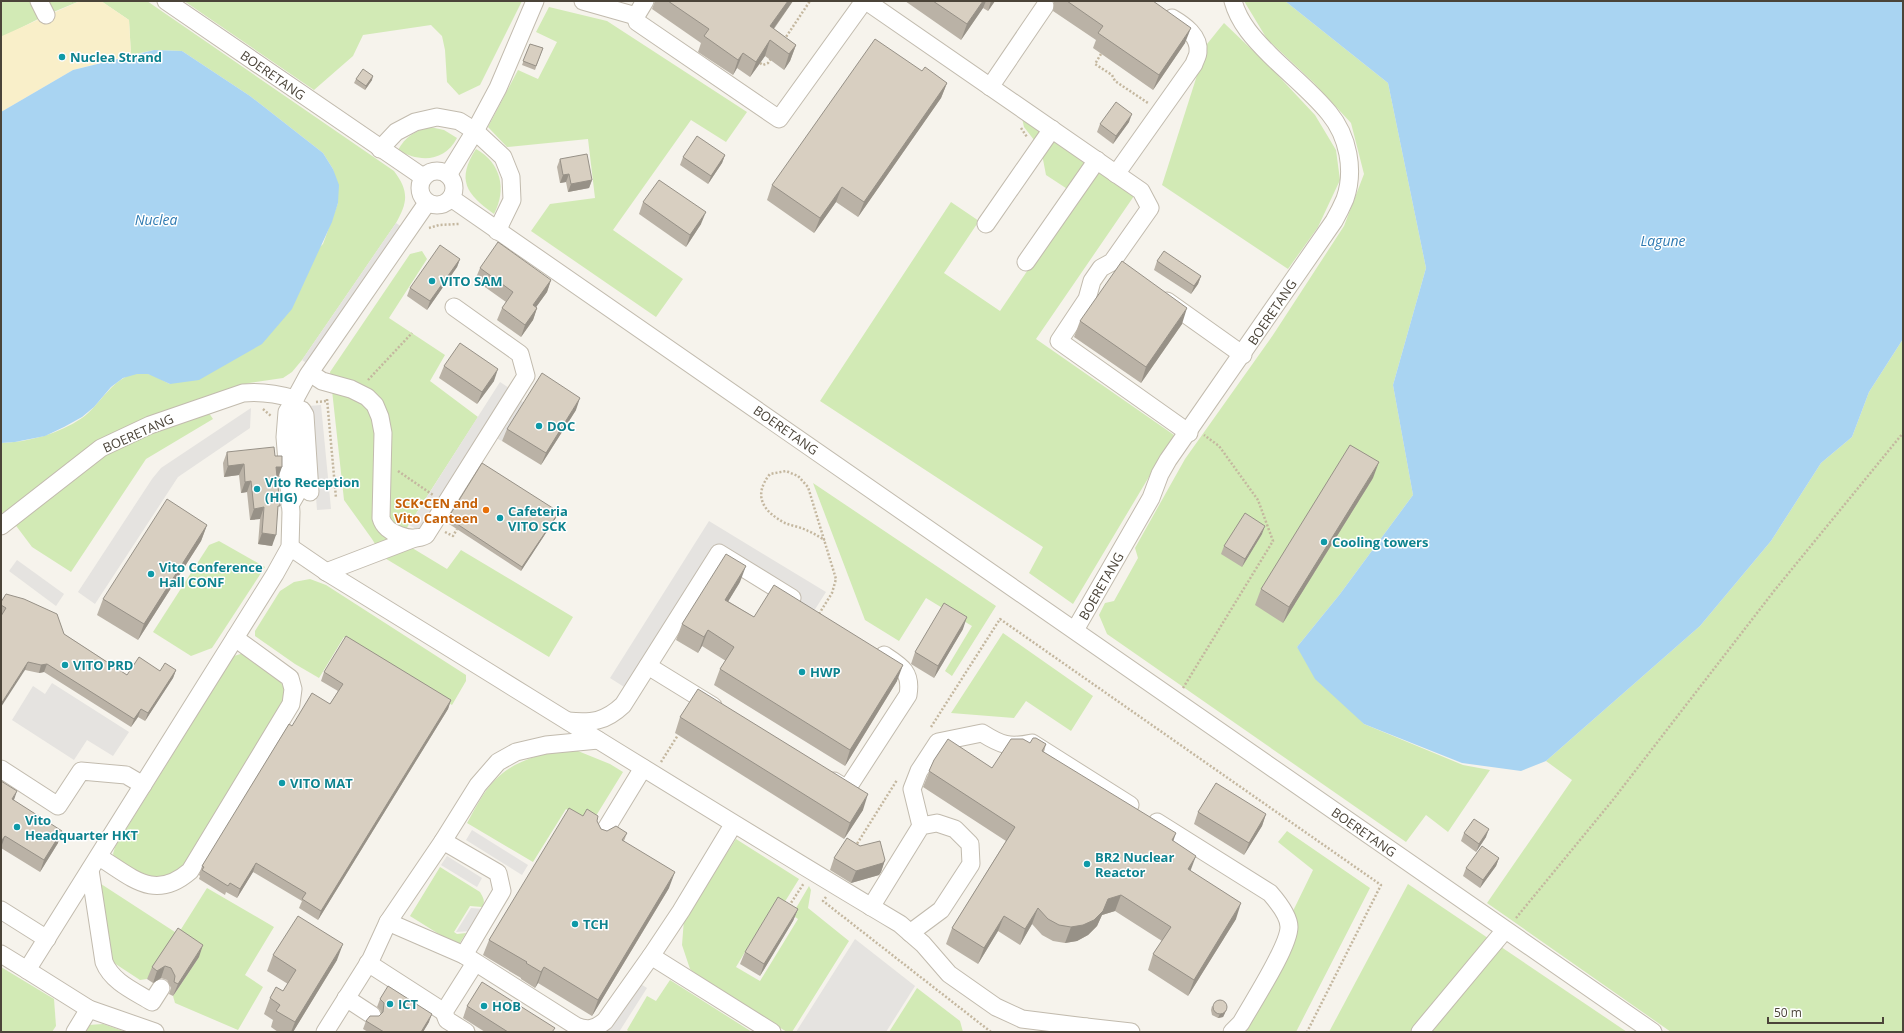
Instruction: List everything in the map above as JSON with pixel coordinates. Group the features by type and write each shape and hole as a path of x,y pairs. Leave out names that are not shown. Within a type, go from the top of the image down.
{"street":[{"name":"BOERETANG","path":"166,1 423,177"},
{"path":"448,175 475,131 505,73 535,1"},
{"path":"583,1 636,16"},
{"path":"645,1 636,16 637,22 779,119 865,1 1141,190 1150,208 1119,267 1101,268 1092,281 1087,298 1060,341 1191,430"},
{"name":"BOERETANG","path":"1075,630 1151,498 1160,474 1179,444 1191,430 1334,221 1345,198 1350,174 1348,155 1342,135 1329,113 1252,38 1236,12 1233,1"},
{"path":"990,87 1045,6"},
{"path":"1116,174 1194,64 1198,52 1196,40 1187,28 1160,10"},
{"path":"380,149 396,132 415,122 437,117 459,121 475,131 503,157 511,177 512,200 498,231"},
{"path":"986,224 1052,129"},
{"path":"1026,262 1097,160"},
{"path":"432,171 438,171 448,175 452,179 454,188 451,198 442,205 436,206 427,203 423,199 419,188 423,177 432,171"},
{"name":"BOERETANG","path":"451,198 1653,1032"},
{"path":"27,970 235,638 290,547 290,505 298,493 293,435 296,399 310,373 427,203"},
{"path":"1152,290 1243,354"},
{"path":"326,572 426,535 526,376 520,354 454,307"},
{"path":"310,373 322,381 357,392 367,397 375,406 380,417 383,433 380,518 382,524 392,532 415,538"},
{"name":"BOERETANG","path":"1,526 101,448 150,426 244,393 257,391 296,399"},
{"path":"296,399 305,415 310,492"},
{"path":"290,547 326,572 649,771 733,825 900,924 923,944 950,974 996,1007 1022,1019 1088,1029 1131,1032"},
{"path":"568,721 598,721 613,715 624,705 719,553 819,614"},
{"path":"94,863 148,886 162,887 179,881 190,871 291,704 294,689 290,678 235,638"},
{"path":"821,773 847,790 908,694 910,685 904,669 872,647"},
{"path":"648,666 728,716"},
{"path":"921,826 912,789 919,771 938,742 982,734 1001,745 1024,745 1032,743 1270,893 1281,906 1289,927 1282,950 1241,1023 1232,1032"},
{"path":"325,1032 368,963 388,922 443,841 478,785 498,762 516,752 546,745 598,740"},
{"path":"1,769 58,806 80,771 126,775 143,785"},
{"path":"602,837 649,771"},
{"path":"871,907 921,826 937,822 955,829 970,844 971,864 941,910 910,933"},
{"path":"388,922 470,959 574,1029 594,1030 605,1021 651,956 681,911 733,825"},
{"path":"443,841 498,873 502,891 444,1012"},
{"path":"94,863 104,962 108,971 114,978 152,1002 161,988"},
{"path":"1,910 47,939"},
{"path":"1420,1032 1505,930"},
{"path":"1,954 89,1009 155,1032"},
{"path":"651,956 772,1032"},
{"path":"368,963 444,1012 448,1020 463,1031"},
{"path":"346,998 372,1015"},
{"path":"75,1032 89,1009"}],"path":[{"path":"782,42 810,1"},
{"path":"760,63 768,63 775,53"},
{"path":"1101,54 1095,64 1112,74 1115,81 1160,112"},
{"path":"422,232 439,225 465,225"},
{"path":"357,392 412,333"},
{"path":"326,394 336,498"},
{"path":"1176,700 1273,541 1258,500 1219,446 1191,430"},
{"path":"1505,930 1612,801 1774,591 1903,432"},
{"path":"382,461 446,504"},
{"path":"819,614 832,593 836,579 825,540 808,487 798,476 786,471 770,474 763,483 761,497 767,511 785,523 809,531 825,540"},
{"path":"927,733 1000,619 1381,885 1306,1032"},
{"path":"649,771 678,735"},
{"path":"854,848 901,774"},
{"path":"788,908 812,871"},
{"path":"833,885 823,901 991,1032"}],"green space":[{"path":"1,1 80,1 46,15 1,38"},
{"path":"101,1 147,1 394,171 402,185 405,203 396,223 302,360 292,372 283,378 249,383 200,400 213,419 146,459 71,572 32,547 5,511 1,514 1,443 33,439 53,433 73,424 89,412 111,388 127,376 137,373 148,374 170,384 323,244 338,203 333,169 323,153 250,96 182,51 154,50 131,55 129,20"},
{"path":"184,1 522,1 480,85 459,95 447,82 445,50 442,36 431,25 363,35 353,56 314,90"},
{"path":"1244,1 1285,1 1388,83 1426,268 1393,385 1413,495 1340,594 1297,647 1364,724 1463,765 1490,770 1448,832 1426,815 1406,842 1107,634 1099,615 1105,603 1114,601 1138,558 1135,548 1185,459 1273,335 1344,226 1364,174 1351,123 1313,82 1267,39"},
{"path":"549,7 607,21 747,112 726,142 691,120 613,230 683,279 656,317 531,231 550,204 595,198 588,139 507,147 488,127 518,70 538,79 557,42 536,32"},
{"path":"1224,23 1270,67 1315,115 1336,150 1340,180 1318,227 1288,269 1162,185 1207,44"},
{"path":"1022,118 1134,196 1036,339 1174,435 1073,604 1029,573 1043,547 820,401 951,202 979,221 944,273 1000,311 1078,196 1046,175 1041,149 1024,127"},
{"path":"430,127 444,130 457,138 452,146 445,152 430,158 414,157 398,150 404,141 411,135"},
{"path":"476,149 491,162 499,177 501,186 500,195 494,214 477,200 467,186 466,169"},
{"path":"422,251 427,259 389,318 445,355 430,381 478,417 399,540 447,569 461,550 573,617 549,657 383,557 344,500 330,372 410,254"},
{"path":"1903,339 1903,1032 1671,1032 1487,903 1572,780 1546,761 1700,626 1771,541 1821,463 1852,437 1869,392"},
{"path":"813,483 996,606 952,676 945,671 972,626 926,598 899,641 865,620"},
{"path":"219,541 265,567 212,648 191,656 153,632 209,545"},
{"path":"310,579 326,585 466,675 466,681 452,705 344,637 319,678 295,664 255,636 255,631 280,591 294,582"},
{"path":"1003,633 1093,696 1071,731 1026,701 1014,718 951,713"},
{"path":"247,652 277,675 285,690 282,710 187,863 173,875 166,878 160,879 146,876 118,860 113,854 115,847 234,656"},
{"path":"573,749 610,764 623,772 591,824 566,809 533,862 467,823 486,790 502,773 531,758"},
{"path":"1287,831 1370,888 1296,1032 1242,1032 1293,911 1313,870 1278,842"},
{"path":"736,839 799,879 781,908 774,904 736,967 760,981 798,919 792,915 809,886 811,890 808,908 849,941 792,1032 787,1032 707,983 690,969 682,945 684,919"},
{"path":"440,867 480,892 484,900 482,907 470,906 454,932 457,934 466,933 458,946 410,916"},
{"path":"98,882 178,934 207,888 274,927 245,975 263,987 238,1030 175,1003 173,996 199,957 173,940 147,979 140,980 111,961"},
{"path":"1408,884 1627,1032 1329,1032"},
{"path":"1,967 54,999 56,1026 52,1032 1,1032"},
{"path":"670,980 752,1032 629,1032 627,1030 647,996 656,1001"},
{"path":"917,988 960,1021 963,1032 889,1032"},
{"path":"103,1024 126,1032 84,1032 88,1025"}],"sand":[{"name":"Nuclea Strand","path":"80,1 101,1 129,20 131,55 73,70 1,112 2,36"}],"shaded area":[{"path":"396,223 402,227 308,364 302,360"},
{"path":"500,382 509,388 418,530 409,525"},
{"path":"517,398 526,404 502,441 492,436"},
{"path":"321,405 331,509 317,510 309,406"},
{"path":"251,408 250,428 178,477 95,604 78,592 152,479 161,468"},
{"path":"709,521 826,592 814,611 719,553 632,692 610,678"},
{"path":"17,560 64,594 56,606 9,571"},
{"path":"52,683 129,732 113,756 87,740 74,760 12,720 33,686 45,694"},
{"path":"472,830 528,865 522,875 466,840"},
{"path":"447,856 482,878 477,887 441,865"},
{"path":"471,908 485,909 472,931 456,932"},
{"path":"855,939 915,986 886,1032 796,1032"},
{"path":"636,981 647,988 619,1032 605,1032"}],"water":[{"name":"Lagune","path":"1285,1 1903,1 1903,339 1869,392 1852,437 1821,463 1771,541 1700,626 1546,761 1521,771 1462,763 1364,724 1315,679 1297,647 1340,594 1413,495 1393,385 1426,268 1388,83"},
{"name":"Nuclea","path":"154,50 182,51 250,96 323,153 333,169 339,185 338,203 332,222 292,309 262,344 199,380 170,384 148,374 137,374 123,378 111,387 94,407 82,417 64,427 45,436 15,442 1,443 1,112 73,70"}],"building":[{"path":"668,1 788,1 770,26 796,45 789,54 770,40 756,62 743,53 738,60 704,36 709,29"},
{"path":"933,1 983,1 967,24"},
{"path":"1067,1 1153,1 1191,28 1159,75 1098,33 1103,26"},
{"path":"875,39 922,71 925,67 947,83 864,202 842,187 820,218 772,185"},
{"path":"530,44 543,48 536,66 523,61"},
{"path":"363,69 373,76 366,86 356,79"},
{"path":"1116,102 1132,114 1116,136 1100,124"},
{"path":"697,136 725,155 711,176 683,157"},
{"path":"587,154 592,180 571,184 569,174 563,175 560,159"},
{"path":"659,180 706,212 690,235 643,202"},
{"path":"498,242 551,280 533,305 537,308 525,325 502,308 513,292 480,268"},
{"name":"VITO SAM","path":"440,245 460,259 430,301 410,288"},
{"path":"1164,251 1201,276 1194,286 1157,261"},
{"path":"1122,261 1187,308 1146,367 1080,321"},
{"path":"460,343 498,369 482,392 444,366"},
{"name":"DOC","path":"542,373 580,398 546,453 507,429"},
{"name":"Cooling towers","path":"1350,445 1379,462 1289,607 1261,589"},
{"path":"274,447 275,456 282,456 282,467 276,467 280,506 278,506 276,535 262,533 264,507 254,509 251,481 245,482 244,464 228,466 227,452"},
{"name":"Cafeteria VITO SCK","path":"482,463 559,512 522,567 448,518"},
{"name":"Vito Conference Hall CONF","path":"167,499 207,525 144,624 103,599"},
{"path":"1245,513 1265,526 1245,559 1224,546"},
{"name":"HWP","path":"726,554 746,566 725,600 754,617 774,585 903,665 850,750 720,669 734,647 708,630 704,637 682,624"},
{"name":"VITO PRD","path":"6,594 24,599 57,614 64,634 127,675 139,657 160,671 165,663 176,670 148,713 141,709 134,719 47,664 41,665 28,662 1,704 1,616 6,608 1,605 1,602"},
{"path":"944,603 967,617 938,666 915,652"},
{"name":"VITO MAT","path":"346,636 451,700 321,911 302,899 306,893 256,863 240,889 230,883 228,886 202,870 204,867 202,866 289,724 292,726 312,693 330,704 343,684 324,672"},
{"path":"698,689 868,794 850,823 680,717"},
{"name":"BR2 Nuclear Reactor","path":"1033,738 1036,738 1046,744 1042,751 1176,833 1172,840 1196,856 1188,869 1241,903 1194,980 1153,954 1171,927 1121,895 1108,899 1103,911 1094,920 1083,925 1071,927 1059,925 1048,919 1038,908 1025,929 1004,916 984,948 952,928 1015,827 929,771 934,760 948,739 992,768 1011,739 1023,739 1030,743"},
{"name":"Vito Headquarter HKT","path":"1,781 17,791 12,799 62,831 44,860 5,836 2,840 1,839"},
{"path":"1216,783 1266,814 1249,843 1198,812"},
{"name":"TCH","path":"569,808 583,816 587,809 598,816 597,821 601,829 607,831 616,826 627,833 622,840 675,872 598,1000 544,967 541,972 489,940"},
{"path":"1474,819 1489,829 1479,844 1464,833"},
{"path":"847,838 860,846 880,841 885,860 883,863 856,871 834,858"},
{"path":"1482,846 1499,858 1483,880 1466,868"},
{"path":"778,897 798,909 764,964 745,952"},
{"path":"298,916 343,944 295,1022 276,1011 280,1005 270,998 276,987 283,991 296,970 273,955"},
{"path":"178,928 203,945 178,984 174,982 175,976 171,968 165,966 157,971 152,967"},
{"path":"482,982 555,1028 552,1032 508,1032 467,1006"},
{"name":"ICT","path":"388,986 432,1014 421,1032 384,1032 366,1021 370,1016 379,1016 383,1012 384,1003 380,999"},
{"path":"1220,1000 1225,1002 1227,1007 1225,1012 1220,1014 1215,1012 1213,1007 1215,1002"}],"place":[{"name":"Nuclea Strand","path":"62,57"},
{"name":"VITO SAM","path":"432,281"},
{"name":"DOC","path":"539,426"},
{"name":"Vito Reception (HIG)","path":"257,489"},
{"name":"SCK•CEN and Vito Canteen","path":"486,510"},
{"name":"Cafeteria VITO SCK","path":"500,518"},
{"name":"Cooling towers","path":"1324,542"},
{"name":"Vito Conference Hall CONF","path":"151,574"},
{"name":"VITO PRD","path":"65,665"},
{"name":"HWP","path":"802,672"},
{"name":"VITO MAT","path":"282,783"},
{"name":"Vito Headquarter HKT","path":"17,827"},
{"name":"BR2 Nuclear Reactor","path":"1087,864"},
{"name":"TCH","path":"575,924"},
{"name":"ICT","path":"390,1004"},
{"name":"HOB","path":"484,1006"}]}
